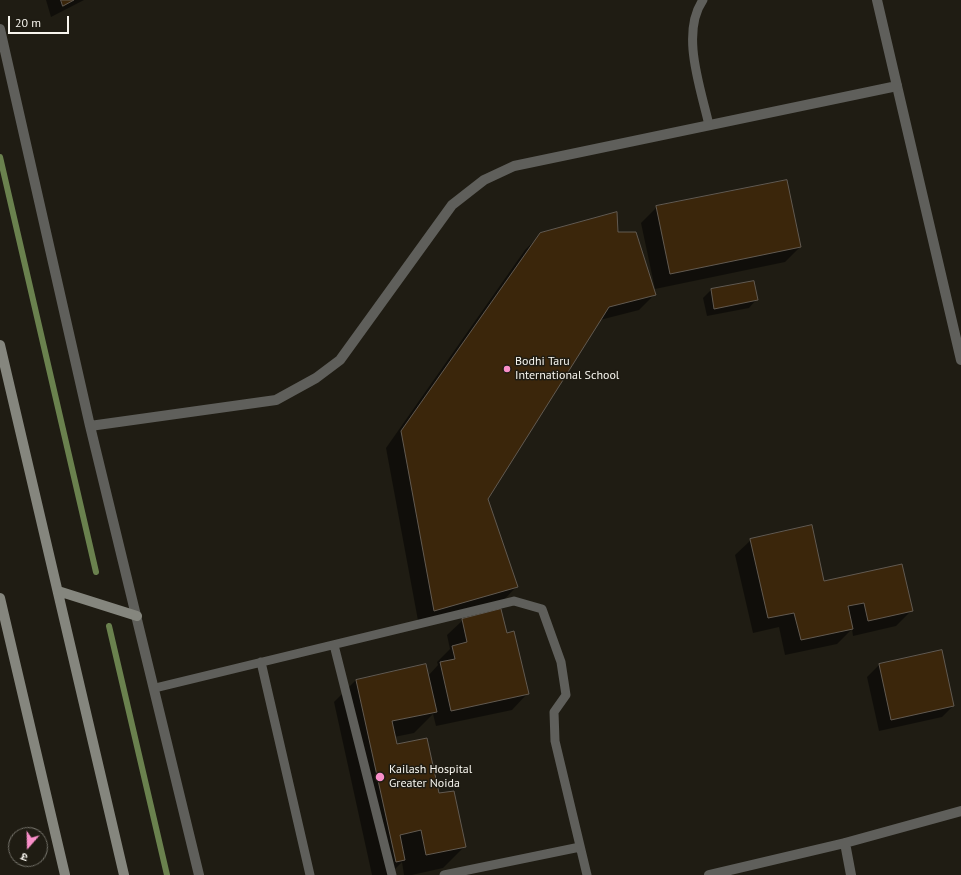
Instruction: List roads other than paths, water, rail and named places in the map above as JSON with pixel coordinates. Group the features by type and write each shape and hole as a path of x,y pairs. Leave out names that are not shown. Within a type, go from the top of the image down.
{"main road":[{"path":"0,345 124,875"},
{"path":"58,591 137,616"},
{"path":"0,598 65,875"}],"street":[{"path":"877,0 961,360"},
{"path":"0,29 90,426 155,688 199,875"},
{"path":"90,426 276,400 316,378 340,360 452,205 484,180 514,166 897,86"},
{"path":"710,875 845,843 961,811"},
{"path":"845,843 851,875"}],"lane":[{"path":"703,0 693,24 694,61 709,125"},
{"path":"155,688 514,601 542,609 561,662 566,695 554,712 555,741 587,875"},
{"path":"334,644 392,875"},
{"path":"261,662 310,875"},
{"path":"444,875 580,847"}],"waterway":[{"path":"0,157 96,572"},
{"path":"109,626 167,875"}],"place":[{"name":"Bodhi Taru International School","path":"507,369"},
{"name":"Kailash Hospital Greater Noida","path":"380,777"}]}
